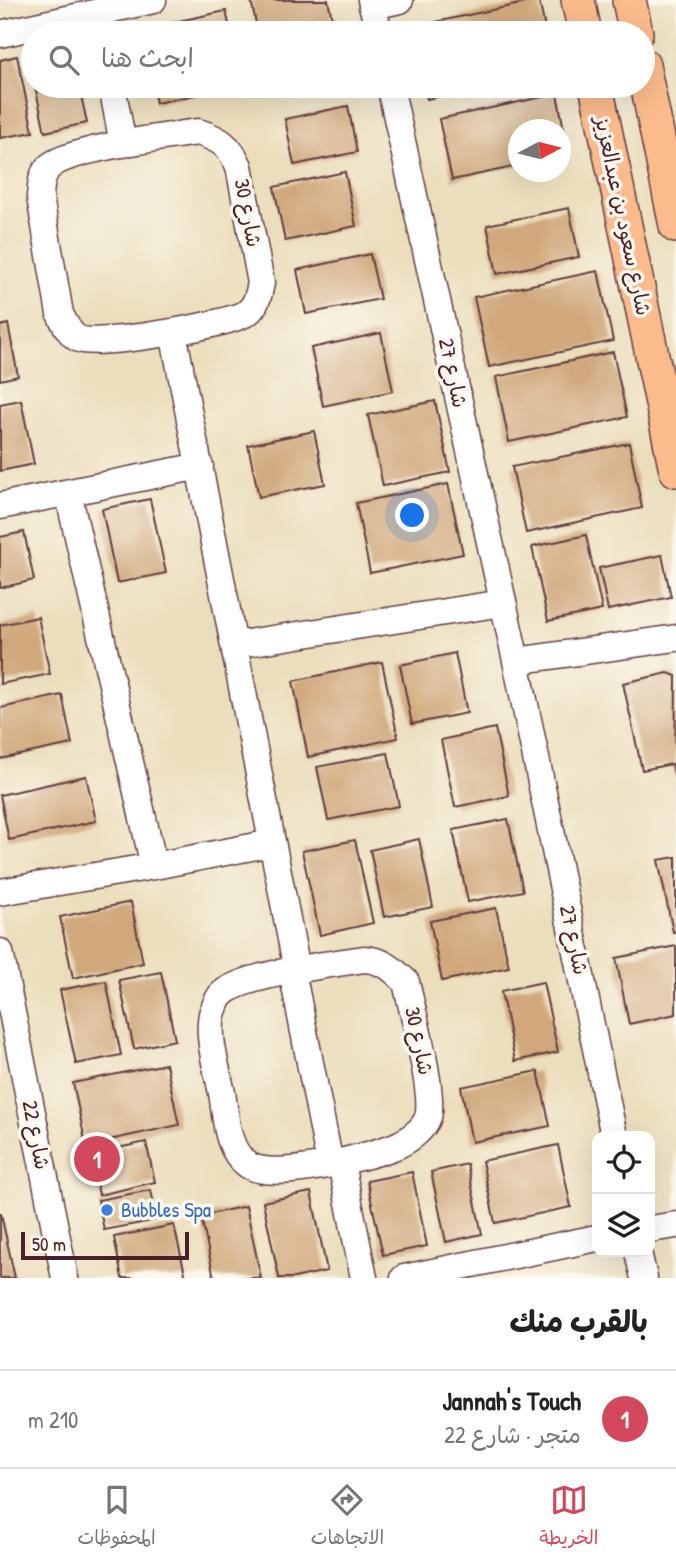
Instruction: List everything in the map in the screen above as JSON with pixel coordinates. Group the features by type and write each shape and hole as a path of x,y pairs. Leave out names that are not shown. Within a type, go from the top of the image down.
{"main road":[{"path":"629,0 633,21"},
{"name":"شارع سعود بن عبدالعزيز","path":"600,98 676,470"},
{"path":"649,98 676,226"}],"street":[{"path":"105,21 152,0"},
{"path":"376,21 372,3 400,0"},
{"path":"0,34 21,32"},
{"path":"114,98 123,144"},
{"name":"شارع 27","path":"393,98 516,661 613,1131"},
{"name":"شارع 30","path":"198,132 215,137 232,150 239,166 261,283 258,299 248,312 173,332 97,342 78,339 65,325 60,314 40,197 42,179 49,167 64,158 123,144 198,132"},
{"path":"173,332 294,970 335,1163 365,1278"},
{"path":"0,506 200,466"},
{"path":"68,494 154,866"},
{"path":"234,645 503,603"},
{"path":"516,661 676,638"},
{"path":"0,892 272,843"},
{"name":"شارع 22","path":"0,952 65,1278"},
{"name":"شارع 30","path":"364,959 377,960 392,968 406,982 430,1098 428,1118 416,1133 400,1144 335,1163 270,1172 250,1167 238,1156 231,1141 212,1043 212,1015 220,995 236,985 294,970 364,959"},
{"path":"655,1227 676,1225"},
{"path":"404,1278 592,1239"},
{"path":"639,1257 644,1278"}],"building":[{"path":"251,0 328,0 332,21 255,21"},
{"path":"539,0 543,21 440,21"},
{"path":"226,11 228,21 179,21"},
{"path":"17,56 21,75 21,98 26,98 33,132 0,138 0,60"},
{"path":"38,98 82,98 87,123 45,132"},
{"path":"155,98 180,98 156,103"},
{"path":"538,98 558,98 562,119 508,119 508,168 452,180 439,119"},
{"path":"348,106 357,152 294,165 285,119"},
{"path":"345,172 356,226 285,241 274,187"},
{"path":"569,208 579,257 497,274 487,225"},
{"path":"370,254 380,299 306,314 297,270"},
{"path":"598,271 613,341 489,367 474,297"},
{"path":"8,324 18,376 0,380 0,326"},
{"path":"381,333 393,391 323,406 311,348"},
{"path":"613,352 627,417 509,442 496,377"},
{"path":"21,400 34,464 0,471 0,404"},
{"path":"435,401 450,472 383,486 368,415"},
{"path":"314,431 325,484 259,497 248,445"},
{"path":"629,443 642,508 526,533 512,467"},
{"path":"448,484 463,554 370,573 356,503"},
{"path":"150,499 166,573 117,583 102,509"},
{"path":"24,532 34,580 0,588 0,537"},
{"path":"586,535 602,610 548,621 532,547"},
{"path":"662,555 671,597 608,610 599,568"},
{"path":"38,617 50,674 0,684 0,625"},
{"path":"455,653 467,713 412,724 400,665"},
{"path":"382,662 398,738 308,757 293,681"},
{"path":"668,673 676,676 675,779 672,764 642,770 623,683"},
{"path":"62,695 72,744 0,759 0,708"},
{"path":"495,728 509,796 455,807 441,740"},
{"path":"388,753 399,806 328,820 317,767"},
{"path":"86,776 96,821 9,840 0,795"},
{"path":"508,819 523,891 468,902 453,830"},
{"path":"419,839 433,907 384,917 370,850"},
{"path":"355,840 373,923 320,935 302,851"},
{"path":"676,857 676,932 673,932 658,860"},
{"path":"131,902 143,963 73,978 60,917"},
{"path":"496,908 509,967 442,981 430,921"},
{"path":"676,946 676,1014 629,1024 616,958"},
{"path":"161,972 175,1040 134,1049 119,980"},
{"path":"106,981 121,1055 76,1064 60,990"},
{"path":"543,982 558,1052 515,1061 501,991"},
{"path":"166,1064 179,1125 86,1145 73,1083"},
{"path":"538,1071 550,1126 472,1142 461,1087"},
{"path":"146,1142 155,1182 99,1195 90,1154"},
{"path":"558,1145 571,1207 495,1223 482,1161"},
{"path":"467,1164 482,1234 446,1242 431,1172"},
{"path":"412,1172 427,1246 383,1255 367,1181"},
{"path":"151,1190 157,1220 104,1230 98,1200"},
{"path":"311,1192 327,1271 294,1278 279,1278 263,1202"},
{"path":"246,1206 261,1278 214,1278 201,1216"},
{"path":"1,1214 15,1278 0,1278"},
{"path":"174,1225 186,1278 122,1278 114,1237"}],"place":[{"name":"Jannah's Touch","path":"97,1159"},
{"name":"Bubbles Spa","path":"107,1210"}]}
